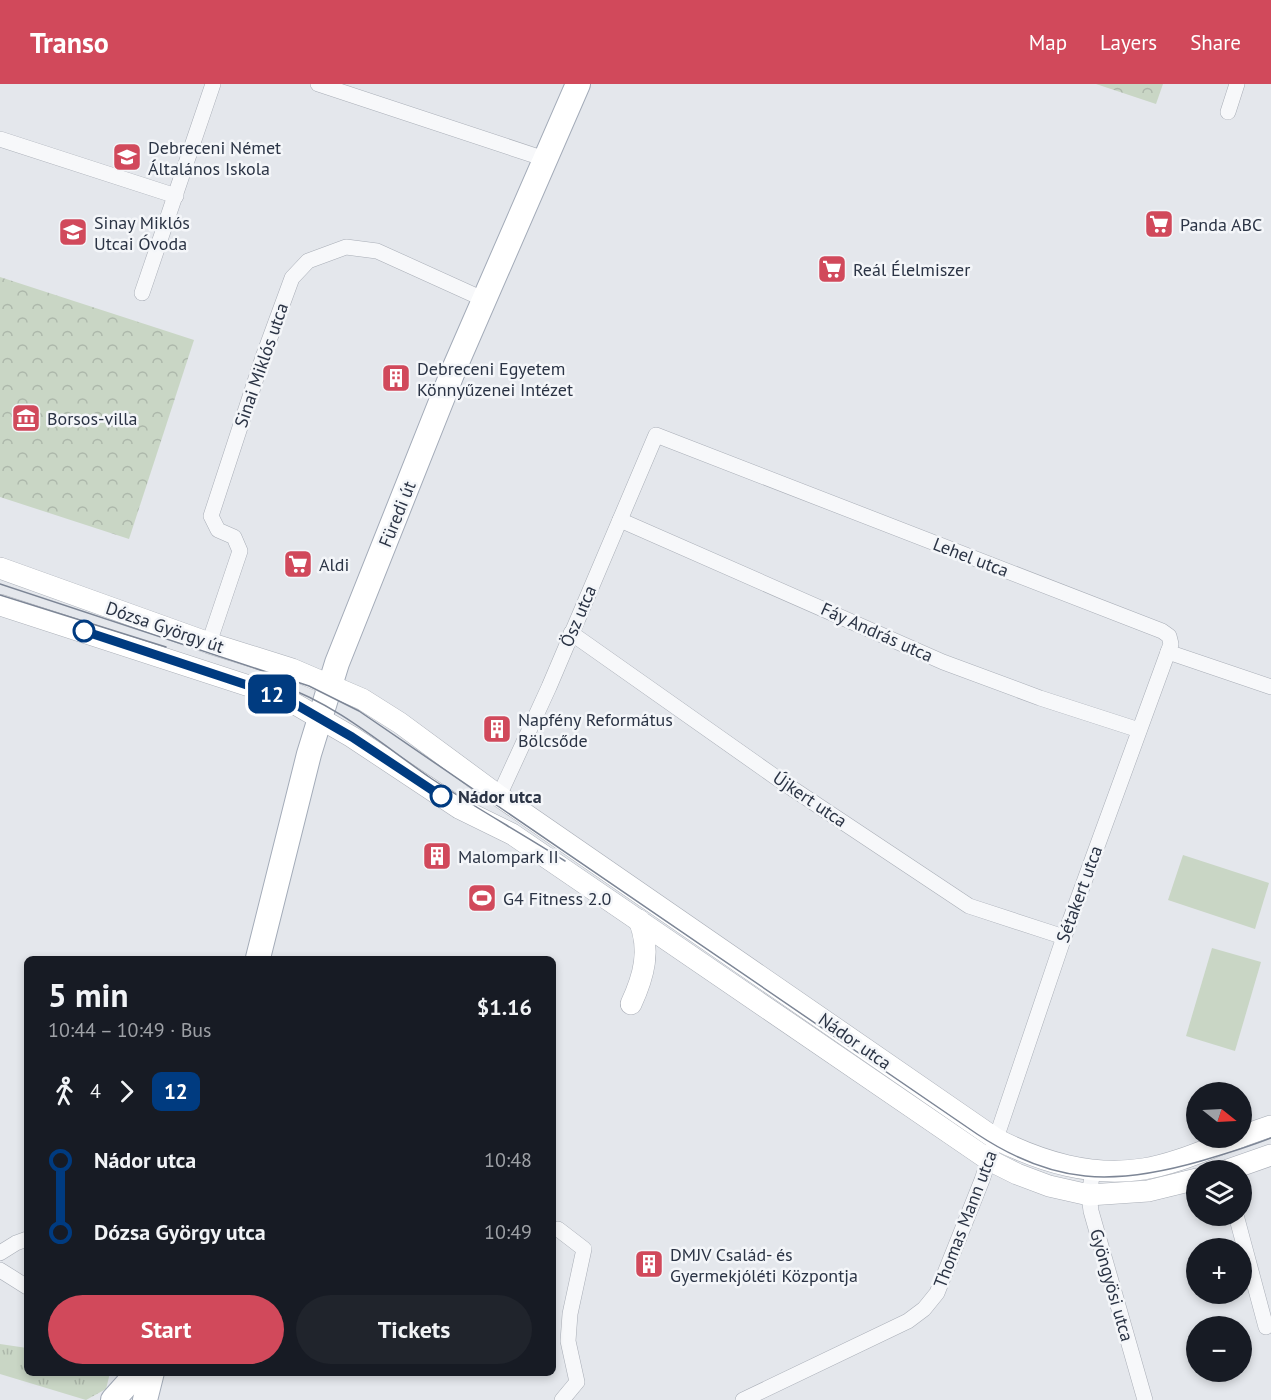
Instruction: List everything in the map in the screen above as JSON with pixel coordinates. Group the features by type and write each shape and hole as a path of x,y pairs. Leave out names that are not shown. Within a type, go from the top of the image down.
{"main road":[{"name":"Füredi út","path":"258,956 309,754 337,663 483,299 578,84"},
{"path":"113,1400 134,1376"},
{"path":"145,1400 151,1376"},
{"path":"159,1376 161,1400"}],"street":[{"path":"142,293 213,84"},
{"path":"318,84 545,159"},
{"path":"1228,112 1237,84"},
{"path":"0,139 176,196"},
{"name":"Sinai Miklós utca","path":"209,643 240,551 234,537 218,530 211,516 256,378 292,278 308,261 346,248 377,251 483,299"},
{"name":"Ösz utca","path":"499,796 656,435"},
{"name":"Lehel utca","path":"656,435 1162,631 1169,636 1171,644 1168,652"},
{"name":"Fáy András utca","path":"620,520 943,662 1040,698 1139,730"},
{"name":"Dózsa György út","path":"0,568 209,643 292,669 330,685"},
{"name":"Dózsa György út","path":"0,605 283,697 320,718"},
{"name":"Újkert utca","path":"571,633 781,781 969,906 1064,937"},
{"path":"1168,652 1271,687"},
{"name":"Sétakert utca","path":"996,1138 1064,937 1168,652"},
{"name":"Nádor utca","path":"330,685 378,708 499,796 996,1138 1026,1154 1056,1164 1093,1170"},
{"name":"Nádor utca","path":"320,718 459,808 512,834 989,1160 1049,1186 1089,1195"},
{"path":"631,1004 640,983 646,955 645,936 639,920"},
{"path":"675,944 687,926"},
{"path":"1252,1133 1271,1126"},
{"name":"Thomas Mann utca","path":"743,1400 908,1321 924,1309 937,1293 996,1138"},
{"path":"1093,1170 1145,1169 1210,1148"},
{"path":"1252,1162 1271,1155"},
{"name":"Gyöngyösi utca","path":"1093,1170 1089,1195 1091,1211 1145,1400"},
{"path":"1089,1195 1148,1191 1186,1182"},
{"path":"1239,1226 1266,1327"},
{"path":"558,1229 584,1250 570,1314 568,1341 577,1382 562,1400"},
{"path":"0,1253 24,1240"},
{"path":"0,1270 24,1285"}],"green space":[{"path":"1096,84 1163,84 1156,104"},
{"path":"0,277 194,340 129,539 0,497"},
{"path":"1183,855 1269,883 1255,929 1168,900"},
{"path":"1212,948 1261,962 1235,1051 1186,1036"},
{"path":"0,1344 24,1348 24,1376 109,1376 106,1389 86,1400 0,1374"}],"tram line":[{"path":"0,584 309,686 359,711 977,1134 1005,1151 1032,1163 1059,1172 1112,1177 1170,1169 1271,1138"},
{"path":"0,595 166,647"},
{"path":"280,685 301,693 340,714 432,779 565,861"}],"bus line":[{"name":"12","path":"84,631 283,697 352,737 441,796"}],"place":[{"name":"Debreceni Német Általános Iskola","path":"127,157"},
{"name":"Panda ABC","path":"1159,224"},
{"name":"Sinay Miklós Utcai Óvoda","path":"73,232"},
{"name":"Reál Élelmiszer","path":"832,269"},
{"name":"Debreceni Egyetem Könnyűzenei Intézet","path":"396,378"},
{"name":"Borsos-villa","path":"26,418"},
{"name":"Aldi","path":"298,564"},
{"name":"Napfény Református Bölcsőde","path":"497,729"},
{"name":"Nádor utca","path":"441,796"},
{"name":"Malompark II","path":"437,856"},
{"name":"G4 Fitness 2.0","path":"482,898"},
{"name":"DMJV Család- és Gyermekjóléti Központja","path":"649,1264"}]}
